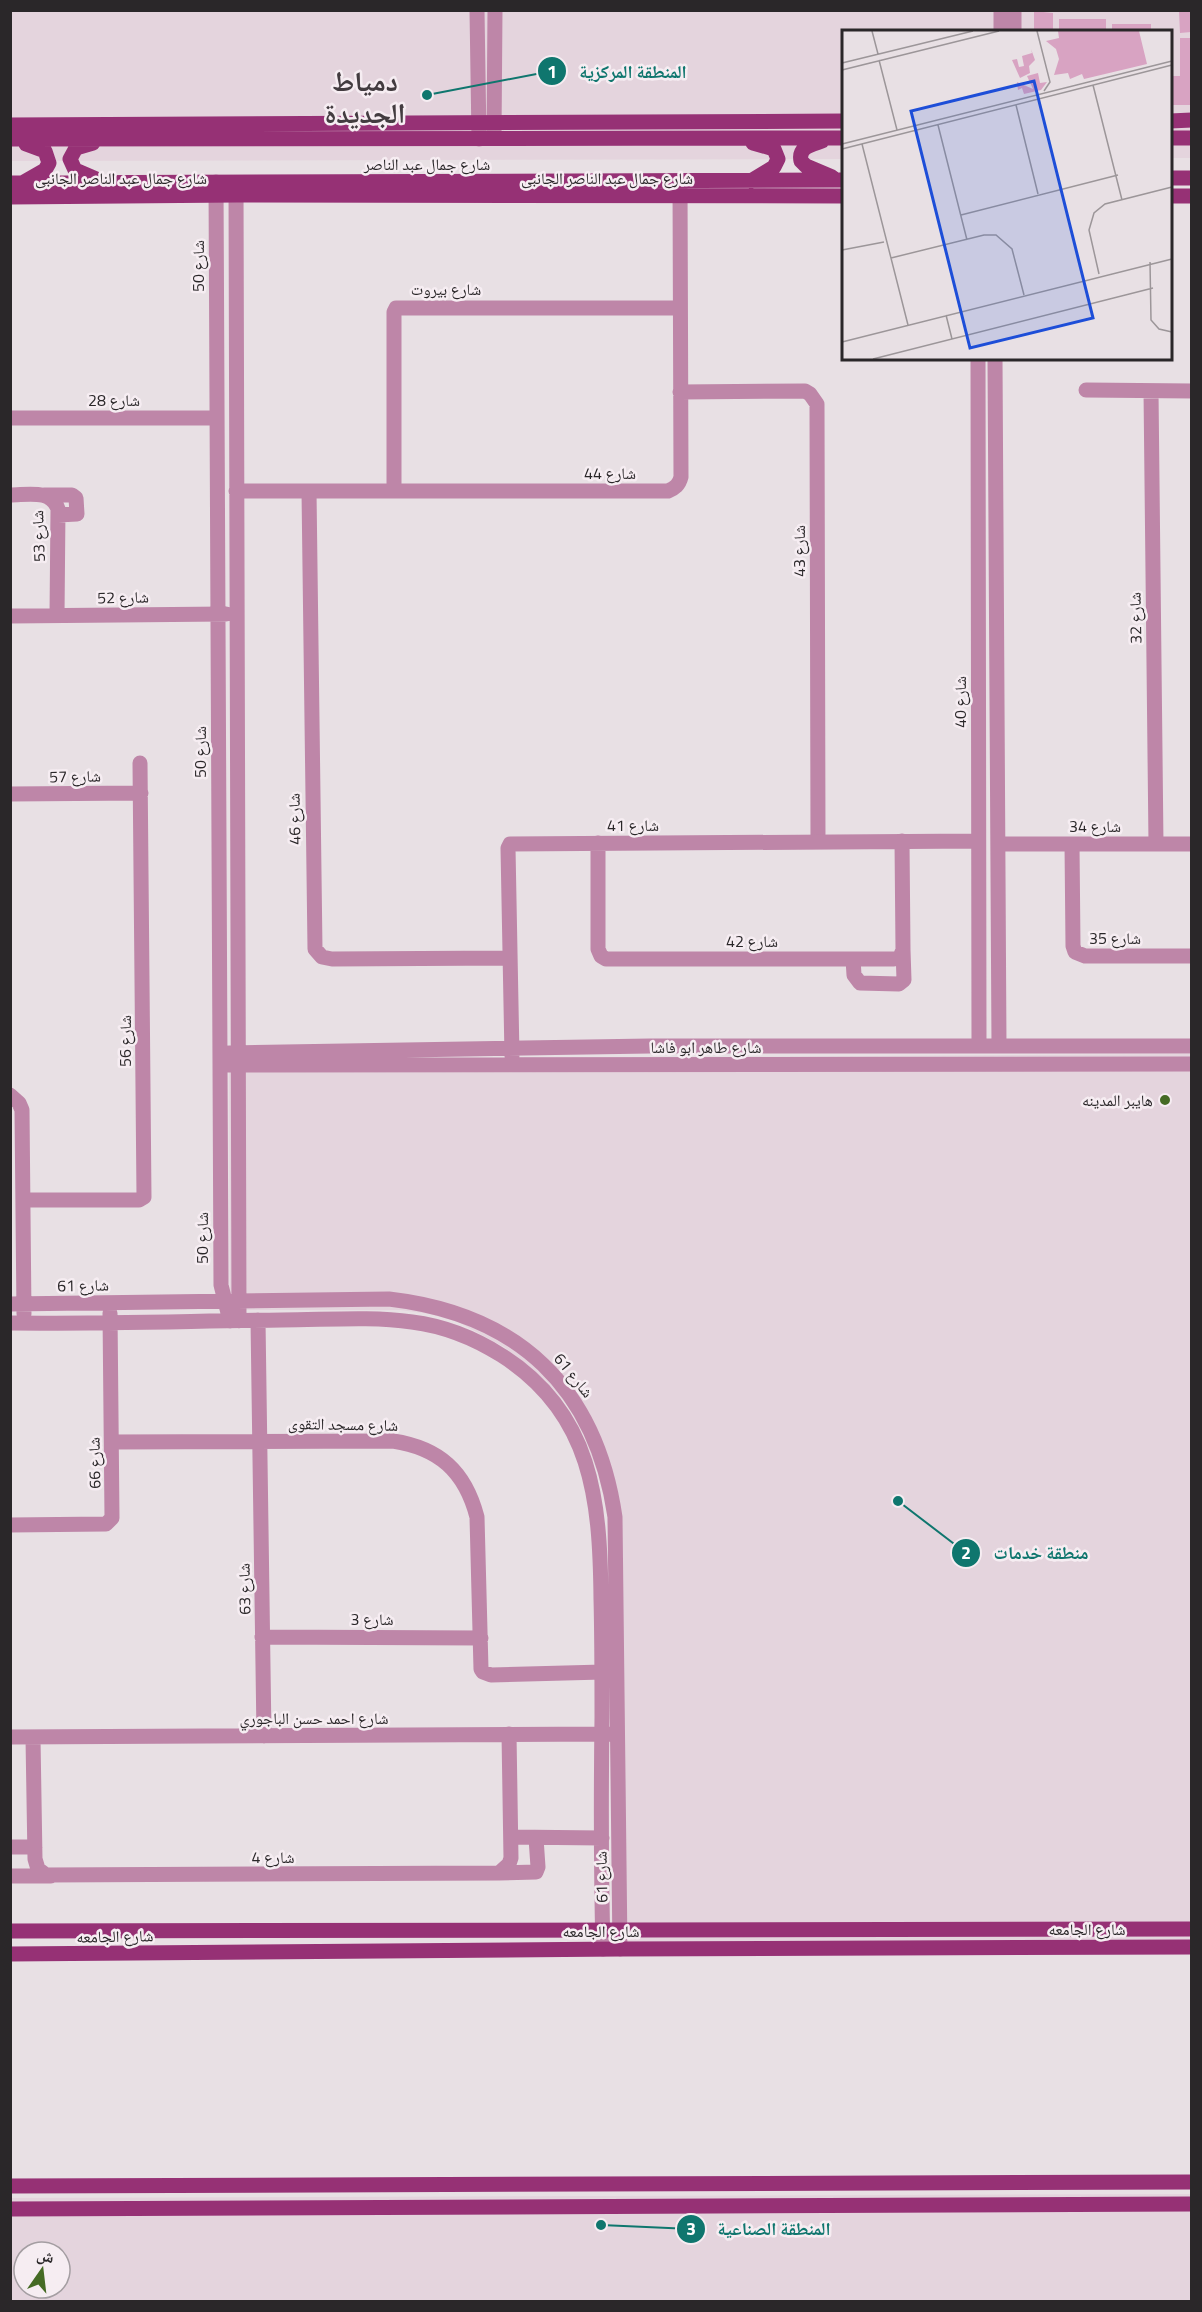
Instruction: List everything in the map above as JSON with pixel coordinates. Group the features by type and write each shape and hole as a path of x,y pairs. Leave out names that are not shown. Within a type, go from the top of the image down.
{"main road":[{"path":"11,134 226,123 486,131 842,120 838,138 804,149 800,154 801,161 806,166 842,180"},
{"path":"1172,121 1191,120"},
{"path":"226,123 228,139"},
{"name":"شارع جمال عبد الناصر","path":"11,134 105,139 228,139 486,131 734,138 838,138"},
{"path":"11,134 42,149 49,159 45,170 16,183"},
{"path":"734,138 771,147 777,153 777,162 774,167 751,182"},
{"path":"1172,138 1191,138"},
{"path":"104,182 75,170 70,159 76,148 105,139"},
{"path":"1172,178 1191,178"},
{"path":"680,189 751,182 842,180"},
{"path":"16,183 104,182 216,189"},
{"name":"شارع جمال عبد الناصر الجانبى","path":"10,197 236,188 680,189 842,196"},
{"path":"1172,196 1191,196"},
{"path":"1112,1929 1112,1947"},
{"name":"شارع الجامعه","path":"10,1931 1191,1929"},
{"path":"52,1931 52,1954"},
{"name":"شارع الجامعه","path":"10,1954 1191,1947"},
{"path":"10,2186 1191,2182"},
{"path":"176,2184 176,2209"},
{"path":"647,2184 647,2205"},
{"path":"668,2185 668,2205"},
{"path":"10,2209 1191,2204"}],"street":[{"path":"477,10 486,131"},
{"path":"486,131 495,10"},
{"path":"1001,10 1001,30"},
{"path":"1014,10 1014,30"},
{"name":"شارع 50","path":"235,1321 231,1300 238,1059 236,188"},
{"name":"شارع 50","path":"216,189 220,1285 231,1300"},
{"name":"شارع 44","path":"236,490 668,491 677,486 681,477 680,189"},
{"name":"شارع بيروت","path":"394,491 394,312 396,308 680,308"},
{"name":"شارع 40","path":"978,360 978,1046"},
{"path":"995,360 999,1046"},
{"path":"1086,390 1191,391"},
{"name":"شارع 43","path":"680,392 805,391 817,404 818,842"},
{"name":"شارع 32","path":"1151,391 1156,844"},
{"name":"شارع 28","path":"10,418 217,417"},
{"name":"شارع 46","path":"309,490 315,948 322,957 332,959 510,958"},
{"name":"شارع 53","path":"10,495 44,495 53,500 58,509 57,616"},
{"path":"44,495 72,495 76,498 77,514 58,515"},
{"name":"شارع 52","path":"10,616 236,614"},
{"name":"شارع 56","path":"23,1200 140,1200 144,1195 141,763"},
{"name":"شارع 57","path":"10,795 141,793"},
{"path":"853,959 854,975 860,983 899,984 904,980 903,841"},
{"name":"شارع 41","path":"512,1065 509,845 978,841"},
{"name":"شارع 42","path":"598,843 598,949 603,958 610,960 897,959 902,956 903,950"},
{"name":"شارع 34","path":"998,844 1191,844"},
{"name":"شارع 35","path":"1072,844 1073,946 1075,952 1085,957 1191,956"},
{"name":"شارع طاهر ابو فاشا","path":"238,1059 512,1048 1191,1046"},
{"name":"شارع طاهر ابو فاشا","path":"220,1059 512,1065 1191,1064"},
{"path":"10,1095 19,1103 22,1110 23,1200 17,1323"},
{"name":"شارع 61","path":"17,1304 389,1299 412,1302 467,1317 498,1332 518,1344 558,1379 584,1417 596,1441 609,1482 615,1517 608,1541 603,1672 603,1949"},
{"name":"شارع 66","path":"10,1526 109,1523 113,1515 110,1303"},
{"name":"شارع 61","path":"17,1323 110,1324 258,1320 413,1322 453,1332 491,1349 509,1360 540,1386 573,1433 589,1471 608,1541 618,1734 620,1949"},
{"name":"شارع 63","path":"258,1320 264,1736"},
{"name":"شارع مسجد التقوى","path":"112,1443 393,1441 410,1443 426,1449 448,1464 465,1485 473,1500 477,1517 481,1669 487,1674 603,1672"},
{"name":"شارع 3","path":"262,1637 481,1638"},
{"path":"499,1873 509,1864 511,1858 509,1734"},
{"name":"شارع احمد حسن الباجوري","path":"10,1737 618,1734"},
{"path":"33,1738 35,1847 38,1869 51,1876"},
{"path":"511,1837 602,1838"},
{"name":"شارع 4","path":"10,1876 536,1872 538,1869 537,1838"},
{"path":"10,1847 35,1847"}],"shaded area":[{"path":"10,11 1191,11 1191,158 1172,158 1172,30 842,30 842,159 11,161"},
{"path":"1034,11 1053,13 1053,30 1034,30"},
{"path":"1179,11 1191,11 1191,32 1180,33"},
{"path":"1059,19 1106,19 1106,30 1059,30"},
{"path":"1112,24 1151,24 1151,30 1112,30"},
{"path":"1180,38 1191,38 1191,105 1172,105 1172,76 1180,76"},
{"path":"1191,1054 1191,1941 612,1944 610,1566 607,1510 598,1474 585,1438 568,1406 546,1381 504,1347 458,1322 430,1314 400,1310 230,1310 229,1060"},
{"path":"1191,2194 1191,2301 11,2301 10,2198"}],"place":[{"name":"المنطقة المركزية","path":"427,95"},
{"name":"هايبر المدينه","path":"1165,1100"},
{"name":"منطقة خدمات","path":"898,1501"},
{"name":"المنطقة الصناعية","path":"601,2225"}],"district":[{"name":"دمياط الجديدة","path":"365,96"}]}
